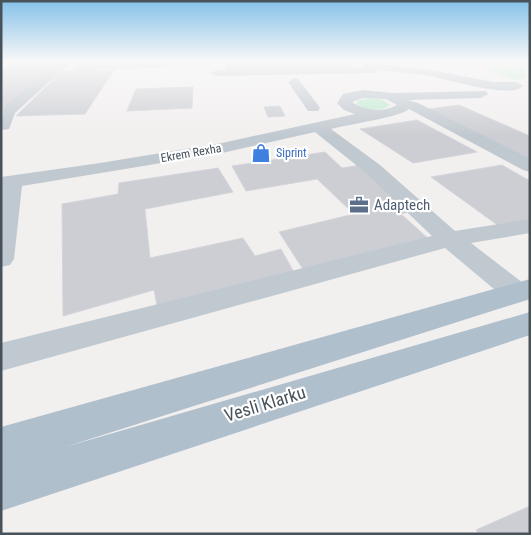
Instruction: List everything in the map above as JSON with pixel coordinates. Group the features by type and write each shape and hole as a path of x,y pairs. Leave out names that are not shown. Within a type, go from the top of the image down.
{"main road":[{"path":"1,448 420,324 526,301"},
{"name":"Vesli Klarku","path":"1,488 526,301"}],"street":[{"path":"3,126 8,111 38,86"},
{"path":"296,86 332,140 374,169 450,239 526,301"},
{"path":"390,86 409,104 530,166"},
{"path":"494,86 526,89"},
{"name":"Ekrem Rexha","path":"5,179 222,148 316,118 395,112 409,104 526,89"},
{"name":"Ekrem Rexha","path":"5,179 282,128 323,116 334,111 348,97 363,94 391,97 403,102 405,105 529,95"},
{"name":"Ekrem Rexha","path":"344,103 360,111 380,113"},
{"path":"1,259 5,179"},
{"path":"1,357 450,239 530,226"}],"green space":[{"path":"373,98 383,100 390,105 382,109 373,109 356,103 359,100"}],"building":[{"path":"1,86 34,86 8,109 1,109"},
{"path":"47,86 103,86 85,114 16,116"},
{"path":"193,87 192,108 127,111 136,89"},
{"path":"459,105 530,136 530,158 429,109"},
{"path":"280,106 285,116 268,117 264,107"},
{"path":"417,120 477,152 413,163 360,129"},
{"path":"325,152 342,168 361,165 415,210 401,214 431,241 304,271 279,232 354,214 317,179 246,191 232,166"},
{"path":"502,165 530,181 530,223 503,229 431,177"},
{"path":"218,168 233,192 145,209 150,258 243,238 255,256 281,249 295,274 158,311 154,290 63,316 62,204 118,194 119,183"},
{"path":"530,506 530,534 479,534 476,530"}],"place":[{"name":"Siprint","path":"261,153"},
{"name":"Adaptech","path":"359,205"}]}
